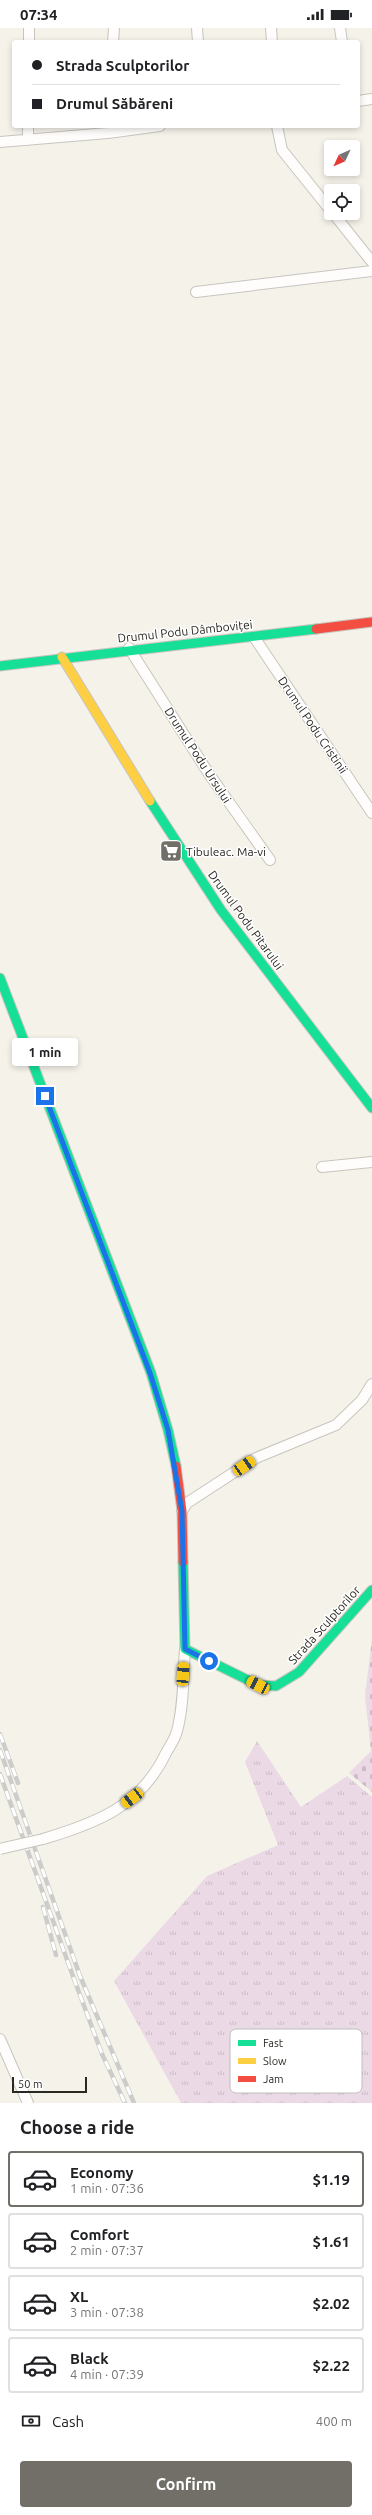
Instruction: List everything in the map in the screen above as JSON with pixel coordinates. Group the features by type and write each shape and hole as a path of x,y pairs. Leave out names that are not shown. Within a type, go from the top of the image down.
{"main road":[{"name":"Drumul Podu Dâmboviței","path":"0,666 129,648 254,637 372,622"},
{"name":"Drumul Podu Pitarului","path":"62,657 159,816 221,910 372,1108"},
{"path":"0,978 150,1373 168,1430 182,1511 185,1649"},
{"name":"Strada Sculptorilor","path":"185,1649 258,1685 276,1686 299,1672 372,1590"}],"street":[{"path":"29,28 29,40"},
{"path":"113,40 114,28"},
{"path":"197,28 198,40"},
{"path":"271,28 272,40"},
{"path":"340,28 342,40"},
{"path":"360,100 372,98"},
{"path":"28,128 28,140"},
{"path":"0,142 134,128"},
{"path":"277,128 282,150 324,202"},
{"path":"338,220 372,262"},
{"path":"196,292 372,271"},
{"name":"Drumul Podu Cristinii","path":"254,637 372,813"},
{"name":"Drumul Podu Ursului","path":"129,648 209,774 270,860"},
{"path":"322,1167 372,1162"},
{"path":"182,1511 187,1503 256,1458 336,1425 362,1400 372,1384"},
{"path":"0,1849 43,1839 84,1827 111,1814 142,1791 160,1766 177,1732 185,1649"},
{"path":"0,2039 28,2103"}],"green space":[{"path":"372,1639 372,1792 349,1773 371,1751 365,1696"},
{"path":"257,1741 301,1807 347,1776 372,1797 372,2103 181,2103 114,1981 207,1876 278,1845 245,1762"}],"railway":[{"path":"0,1734 18,1783"},
{"path":"0,1750 80,1976 134,2103"},
{"path":"0,1774 102,2054 125,2103"},
{"path":"43,1907 56,1955"}],"traffic: fast":[{"path":"0,666 316,629"},
{"path":"150,801 221,910 372,1108"},
{"path":"0,978 151,1373 168,1430 176,1466"},
{"path":"183,1562 185,1649 258,1685 276,1686 299,1672 372,1590"}],"traffic: slow":[{"path":"62,657 150,801"}],"traffic: jam":[{"path":"316,629 372,622"},
{"path":"176,1466 182,1511 183,1562"}],"place":[{"name":"Tibuleac. Ma-vi","path":"171,851"}],"route":[{"path":"45,1096 150,1373 168,1430 182,1511 185,1649 209,1661"}]}
